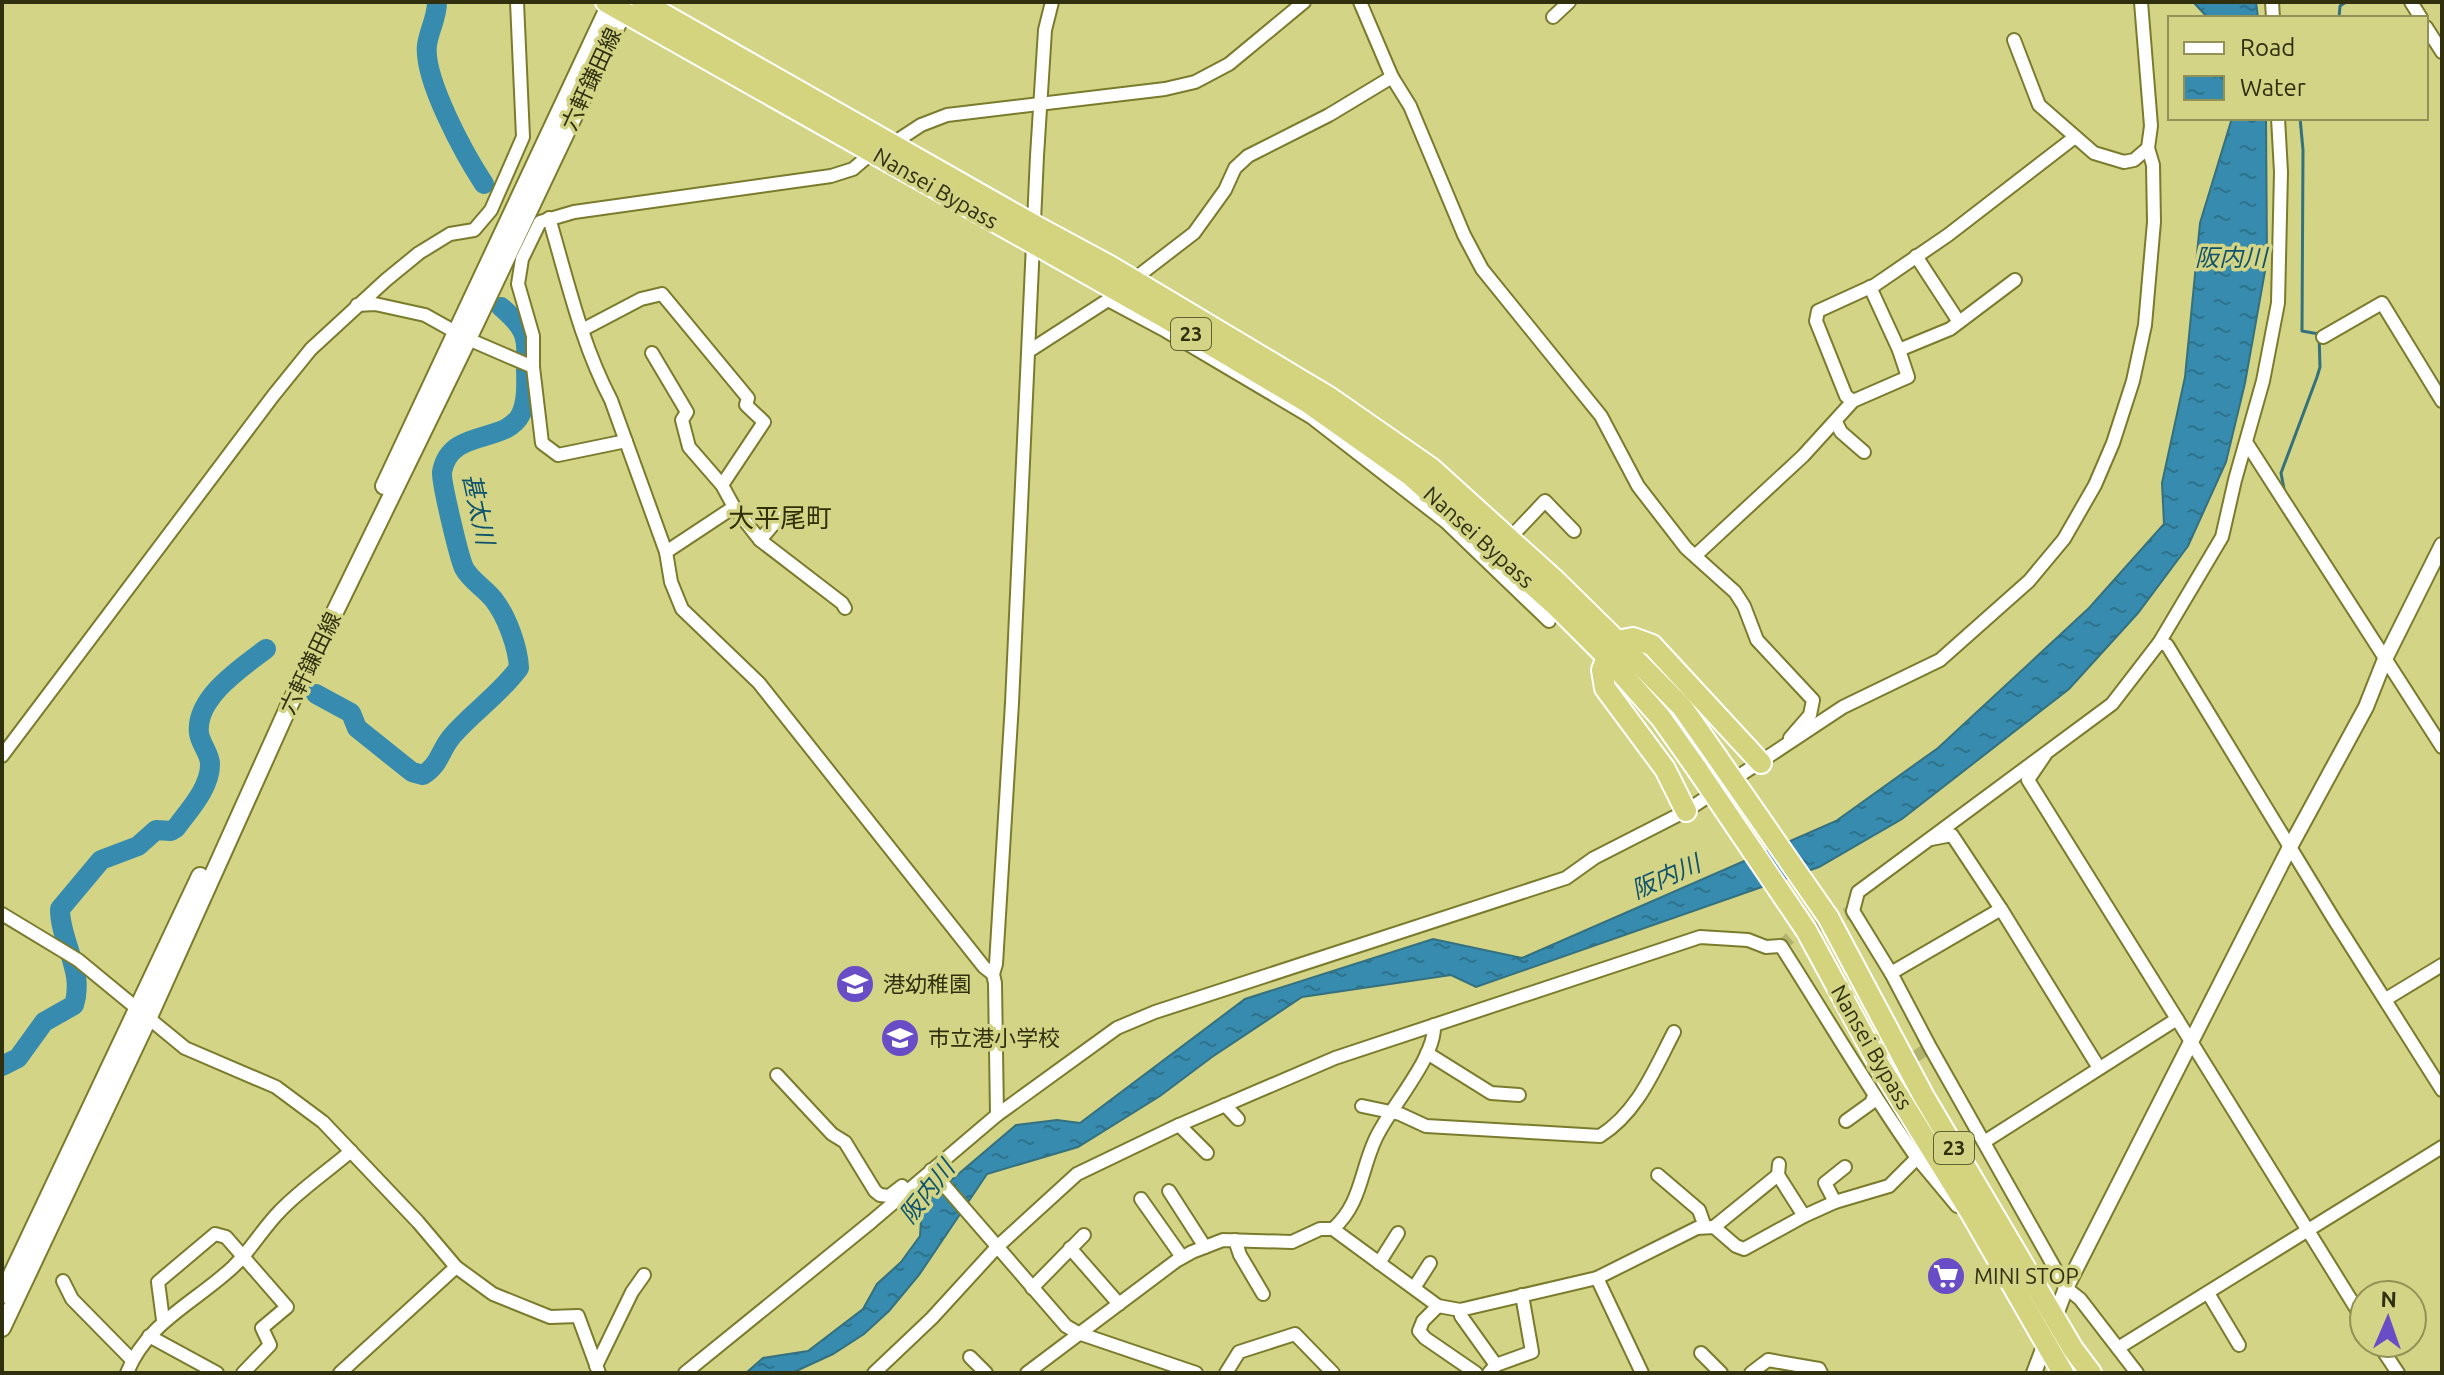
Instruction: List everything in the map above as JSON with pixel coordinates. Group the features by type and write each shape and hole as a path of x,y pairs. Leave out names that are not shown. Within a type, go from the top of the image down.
{"highway":[{"name":"Nansei Bypass","path":"642,2 892,144 1310,404 1410,475 1555,605 1682,707 1828,917 1923,1095 2073,1349 2091,1373"},
{"name":"Nansei Bypass","path":"616,4 873,152 1033,234 1110,266 1329,397 1431,468 1509,539 1612,649 1806,930 1880,1066 1971,1213 2063,1373"},
{"path":"1686,811 1665,769 1605,688 1602,670 1612,649 1633,638 1652,645 1761,763"}],"main road":[{"name":"六軒鎌田線","path":"2,1328 143,1014 616,4"},
{"name":"六軒鎌田線","path":"2,1295 143,1014"}],"street":[{"path":"2,756 311,349 419,253 450,234 474,230 491,210 523,137 517,2"},
{"path":"997,1115 993,974 1012,703 1045,30 1052,2"},
{"path":"626,441 558,455 542,443 533,367 533,336 518,284 522,259 540,222 574,212 831,176 853,169 873,152 921,125 947,115 1165,89 1195,82 1229,64 1304,2"},
{"path":"1360,2 1482,269 1601,416 1638,486 1686,548 1735,592 1757,640 1813,700 1810,715 1786,744"},
{"path":"1553,17 1569,2"},
{"path":"685,1373 920,1179 933,1173 997,1115 1117,1028 1155,1012 1566,878 1594,858 1686,811 1843,707 1940,660 2029,581 2064,539 2095,485 2113,443 2133,381 2145,325 2154,222 2153,165 2148,148 2151,126 2141,2"},
{"path":"2428,30 2442,52"},
{"path":"2014,40 2039,105 2094,153 2124,162 2134,160 2148,148"},
{"path":"1142,273 1194,233 1225,190 1235,168 1248,156 1329,115 1392,77"},
{"path":"2137,1373 2080,1299 2066,1288 1891,973 1853,911 1858,892 2112,704 2159,643 2222,537 2263,381 2278,303 2281,172 2278,120"},
{"path":"1853,401 1846,396 1816,321 1818,311 1870,287 1948,235 2075,137"},
{"path":"549,218 582,330 666,552 671,582 682,609 759,683 984,967 993,974"},
{"path":"1916,256 1959,322"},
{"path":"1899,350 1950,329 2015,280"},
{"path":"1696,555 1836,422 1853,401 1908,377 1870,287"},
{"path":"582,330 641,299 662,294 748,398 746,405 764,422 722,485"},
{"path":"1029,351 1108,300 1311,417 1446,522 1549,621"},
{"path":"2323,337 2382,303 2442,401"},
{"path":"357,305 375,304 425,315 533,367"},
{"path":"652,353 687,412 682,420 689,447 722,485 734,507 760,540 845,608"},
{"path":"1836,422 1841,432 1864,452"},
{"path":"2246,442 2442,747"},
{"path":"1509,539 1545,501 1574,531"},
{"path":"666,552 734,507"},
{"path":"760,540 783,513"},
{"path":"2034,1373 2066,1288 2290,847 2366,707 2385,659 2442,545"},
{"path":"2159,643 2167,645 2442,1090"},
{"path":"2049,749 2028,780 2348,1296"},
{"path":"1924,841 1952,835 2099,1068"},
{"path":"1891,973 2001,909"},
{"path":"2,914 78,960 185,1048 276,1087 323,1122 456,1267 493,1294 550,1317 578,1316 598,1369"},
{"path":"874,1373 932,1318 995,1244 1077,1174 1179,1125 1335,1058 1700,937 1748,940 1766,947 1781,946 1841,1038 1874,1096 1917,1158 1966,1216 1971,1213"},
{"path":"2386,999 2442,965"},
{"path":"1984,1142 2177,1019"},
{"path":"1333,1229 1351,1210 1369,1155 1389,1113 1427,1053 1435,1036 1434,1025"},
{"path":"1362,1106 1400,1114 1426,1126 1600,1136 1616,1126 1646,1088 1674,1032"},
{"path":"1427,1053 1491,1093 1519,1095"},
{"path":"777,1075 832,1134 845,1142 880,1195 889,1196 913,1177 920,1179"},
{"path":"1846,1121 1871,1103 1874,1096"},
{"path":"1225,1105 1238,1119"},
{"path":"1179,1125 1207,1153"},
{"path":"2118,1348 2442,1147"},
{"path":"63,1281 72,1299 129,1367 163,1320 173,1316 242,1258 281,1210 351,1151"},
{"path":"1658,1175 1699,1210 1710,1227 1744,1249 1835,1202 1889,1186 1917,1158"},
{"path":"1835,1202 1825,1183 1845,1167"},
{"path":"1027,1373 1182,1257 1223,1240 1292,1242 1320,1229 1333,1229 1438,1306 1460,1310 1597,1278 1697,1228 1710,1227 1779,1169 1804,1216"},
{"path":"933,1173 1066,1326 1078,1333 1196,1373"},
{"path":"1169,1191 1205,1247"},
{"path":"1141,1199 1182,1257"},
{"path":"1379,1263 1398,1233"},
{"path":"163,1320 158,1282 215,1234 226,1237 287,1307 262,1328 270,1345 243,1373"},
{"path":"1032,1288 1084,1235"},
{"path":"1235,1240 1240,1255 1263,1294"},
{"path":"1070,1248 1119,1304"},
{"path":"1414,1288 1430,1263"},
{"path":"340,1373 456,1267"},
{"path":"598,1369 632,1292 644,1275"},
{"path":"1597,1278 1642,1373"},
{"path":"2208,1293 2239,1345"},
{"path":"1460,1310 1492,1369 1532,1352 1522,1295"},
{"path":"1438,1306 1423,1321 1419,1331 1476,1373"},
{"path":"1226,1373 1239,1352 1295,1334 1333,1373"},
{"path":"149,1336 217,1373"},
{"path":"1701,1353 1721,1373"},
{"path":"970,1357 986,1373"},
{"path":"1751,1373 1768,1360 1819,1369 1821,1373"}],"water":[{"path":"2193,2 2256,2 2258,16 2206,16"},
{"name":"阪内川","path":"2231,120 2266,120 2267,260 2245,383 2226,462 2188,546 2138,613 2069,689 1902,819 1819,867 1476,987 1451,975 1302,997 1160,1096 1078,1147 987,1174 919,1275 889,1311 864,1334 833,1354 792,1373 746,1373 763,1358 808,1351 863,1309 877,1284 901,1262 920,1236 922,1205 1016,1125 1057,1120 1080,1123 1245,999 1433,939 1522,958 1836,821 1938,748 2089,608 2164,524 2162,483 2185,377 2200,223"}],"waterway":[{"name":"甚太川","path":"437,2 427,45 432,77 457,136 484,184"},
{"path":"2339,16 2340,6 2346,2"},
{"path":"2284,489 2281,473 2320,367 2319,334 2302,331 2303,150 2300,120"},
{"name":"甚太川","path":"316,694 351,713 357,728 412,772 423,775 433,766 453,735 519,668 514,642 499,607 464,568 442,472 447,458 456,448 503,430 514,424 521,414 526,390 525,338 520,326 501,307"},
{"name":"甚太川","path":"2,1066 18,1058 44,1022 74,1005 76,980 60,909 101,860 138,846 156,830 171,831 176,828 207,781 210,763 199,733 204,708 222,685 266,649"}],"tunnel":[{"path":"1781,946 1790,938 1853,911"},
{"path":"1870,1086 1930,1047"}],"place":[{"name":"港幼稚園","path":"855,984"},
{"name":"市立港小学校","path":"900,1038"},
{"name":"MINI STOP","path":"1946,1276"}],"district":[{"name":"大平尾町","path":"780,518"}]}
